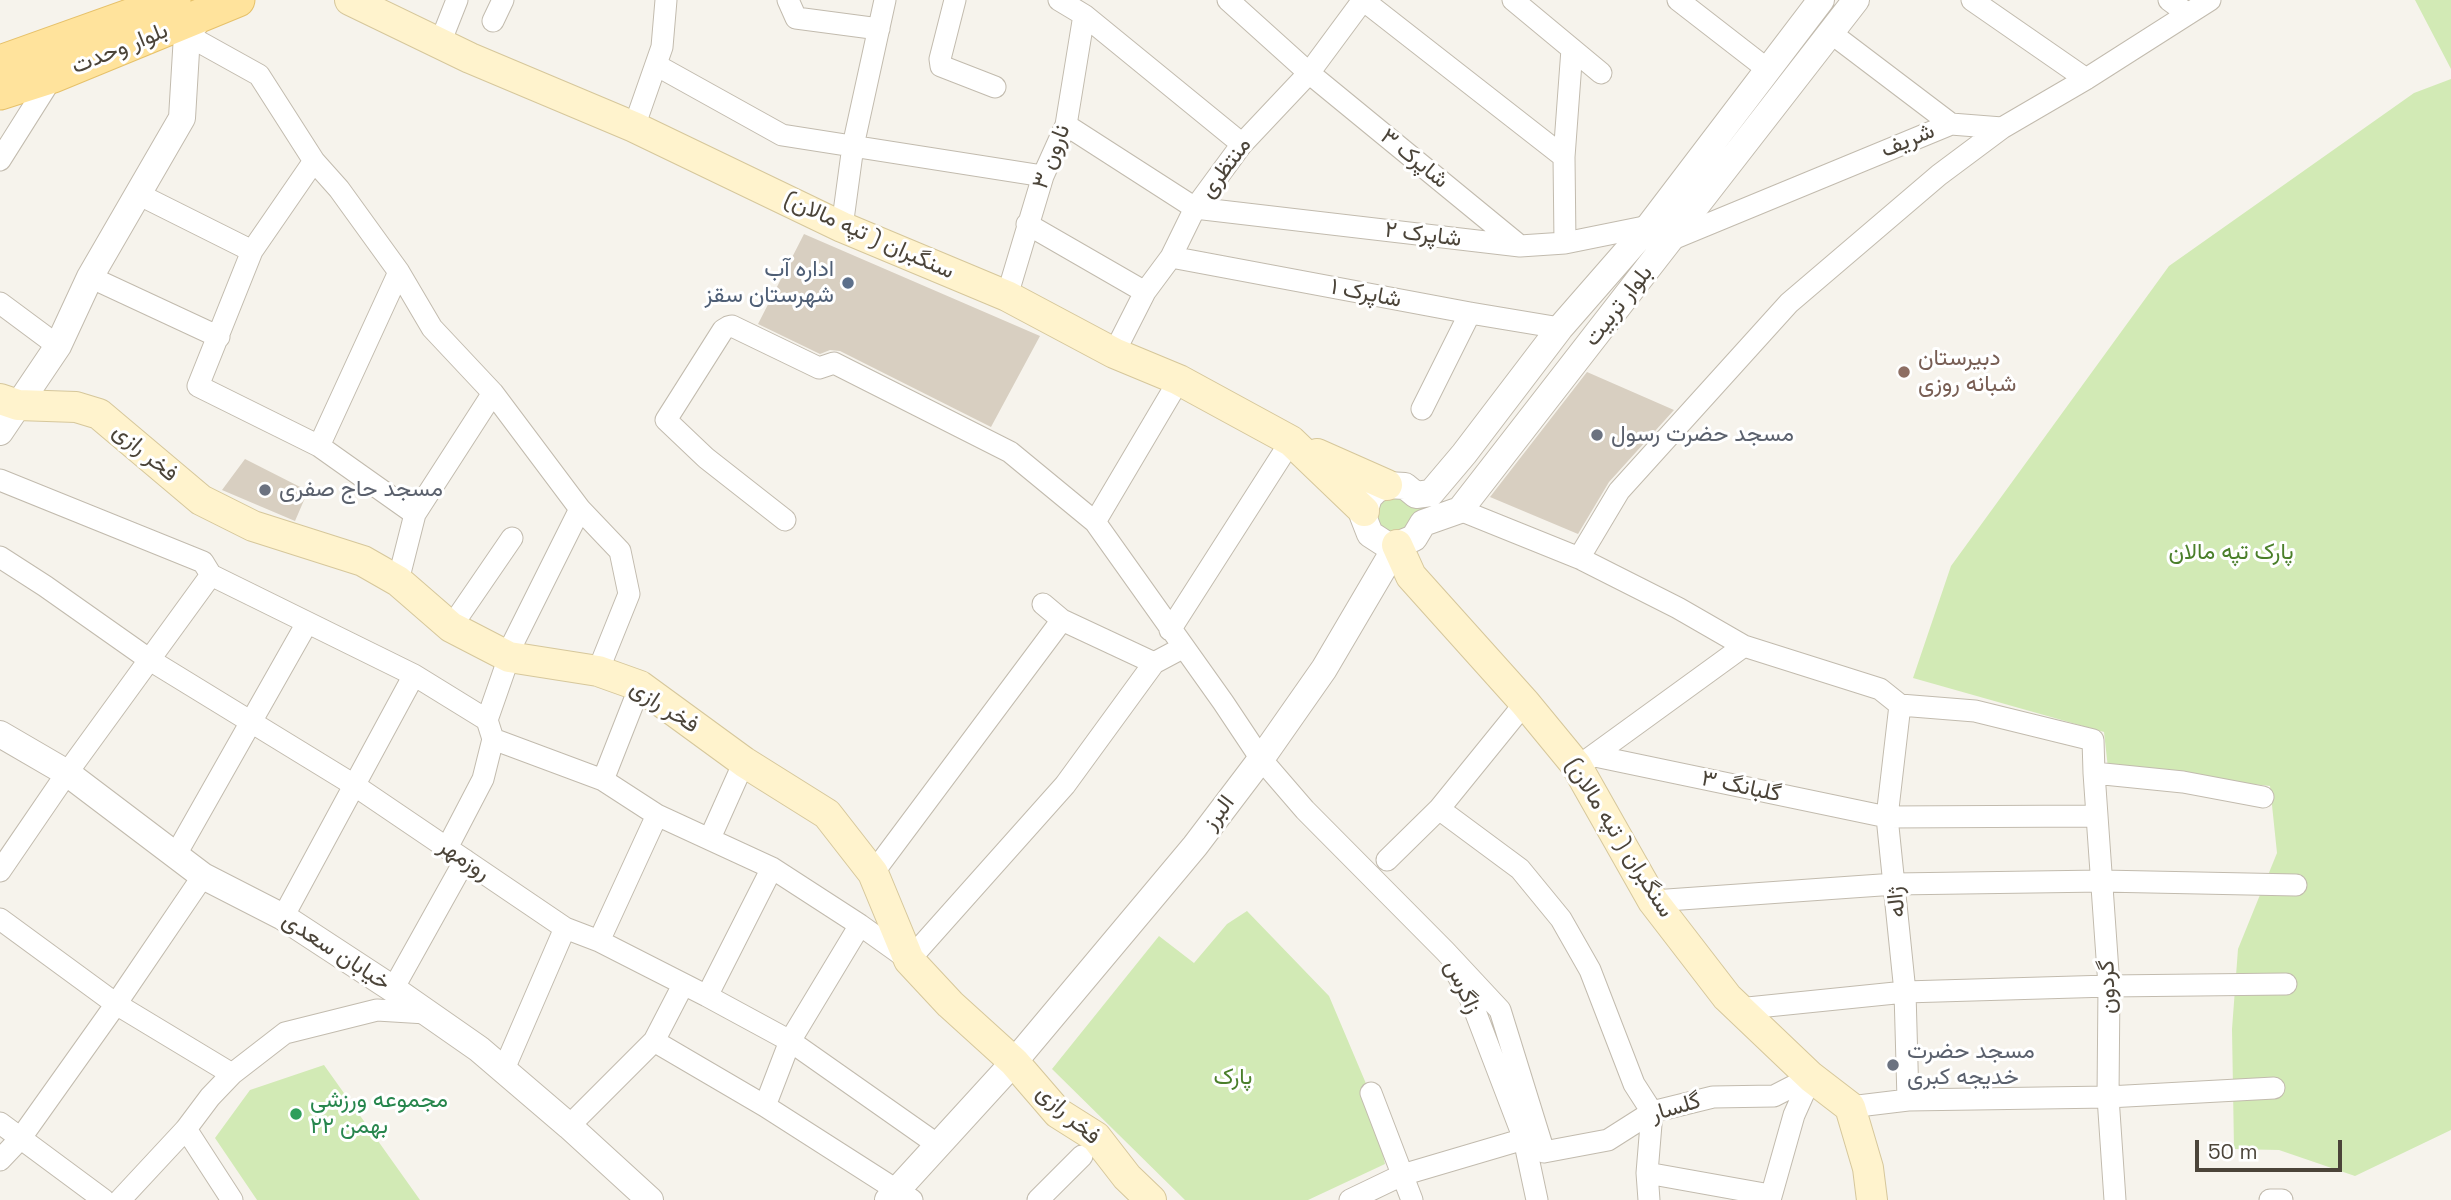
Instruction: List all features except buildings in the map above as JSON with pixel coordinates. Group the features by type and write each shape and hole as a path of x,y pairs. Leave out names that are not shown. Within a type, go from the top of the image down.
{"main road":[{"name":"بلوار وحدت","path":"0,62 174,0"},
{"name":"سنگبران ( تپه مالان)","path":"350,0 470,58 634,127 842,227 1007,296 1114,353 1179,380 1291,441 1364,511"},
{"name":"بلوار وحدت","path":"0,93 53,76 228,4"},
{"name":"فخر رازی","path":"9,402 76,407 99,414 201,500 253,526 363,561 398,581 451,626 508,656 598,671 640,686 744,762 827,814 873,873 909,960 950,1004 1014,1062 1058,1113 1096,1137 1127,1177 1151,1200"},
{"path":"1291,441 1387,485"},
{"name":"سنگبران ( تپه مالان)","path":"1398,545 1411,576 1525,703 1585,761 1653,901 1738,1009 1811,1077 1850,1107"},
{"path":"1850,1107 1868,1168 1872,1200"}],"street":[{"path":"440,43 457,0"},
{"path":"493,21 503,0"},
{"path":"634,127 662,47 666,0"},
{"path":"788,0 796,18 879,29"},
{"path":"842,227 853,146 886,0"},
{"path":"955,0 940,59 941,66 995,87"},
{"path":"1059,0 1084,15 1242,144"},
{"name":"شاپرک ۳","path":"1227,0 1309,73 1520,246"},
{"path":"1363,0 1563,157"},
{"name":"منتظری","path":"1114,353 1145,292 1171,257 1195,208 1242,144 1309,73 1363,0"},
{"path":"1513,0 1601,73"},
{"path":"1678,0 1768,69"},
{"name":"بلوار تربیت","path":"1460,510 1660,233 1768,69 1821,0"},
{"name":"بلوار تربیت","path":"1416,495 1431,494 1560,328 1660,233 1831,33 1856,0"},
{"path":"1972,0 2086,79"},
{"path":"2169,0 2188,14"},
{"path":"1579,558 1619,491 1789,303 1939,175 2002,128 2086,79 2210,0"},
{"path":"0,432 9,402 58,345 90,277 182,118 187,35 228,4"},
{"name":"نارون ۳","path":"1007,296 1043,176 1066,125 1084,15"},
{"path":"1831,33 1951,124"},
{"path":"187,35 259,75 314,161 339,189 399,272 432,328 493,393 580,509 620,551 629,594 598,671"},
{"path":"1565,243 1563,157 1572,50"},
{"path":"656,65 782,135 1043,176"},
{"path":"0,160 53,76"},
{"name":"شریف","path":"1660,233 1951,124 2002,128"},
{"path":"1066,125 1195,208"},
{"path":"314,161 252,251 198,386 319,446 415,513"},
{"path":"138,194 252,251"},
{"name":"شاپرک ۲","path":"1195,208 1520,246 1660,233"},
{"path":"1027,223 1145,292"},
{"name":"شاپرک ۱","path":"1171,257 1560,328"},
{"path":"319,446 399,272"},
{"path":"90,277 219,337"},
{"path":"0,303 58,345"},
{"path":"1422,410 1470,313"},
{"path":"785,520 706,458 666,420 723,330 728,327 732,326 819,369 834,363 1010,452 1095,522 1261,759 1305,810 1445,951"},
{"path":"1095,522 1179,380"},
{"path":"398,581 415,513 493,393"},
{"path":"1170,630 1291,441"},
{"path":"0,480 204,562 211,575 414,675 490,729 603,780 657,815 772,868 909,960 1065,785 1154,663 1184,647"},
{"path":"1387,485 1405,486 1416,495 1423,505 1423,523 1414,538 1398,545 1387,545 1370,534 1363,516 1369,497 1376,490 1387,485"},
{"path":"447,848 482,779 490,729 508,656 580,509"},
{"path":"1423,523 1460,510 1579,558 1678,608 1744,646 1880,690 1900,705"},
{"path":"451,626 512,538"},
{"name":"البرز","path":"899,1197 938,1145 1014,1062 1195,846 1324,669 1398,545"},
{"name":"روزمهر","path":"0,557 46,586 150,660 354,785 565,928 599,941 790,1041 938,1145"},
{"path":"0,871 67,773 211,575"},
{"path":"1043,604 1062,620 1154,663"},
{"path":"873,873 1062,620"},
{"path":"175,856 307,623"},
{"path":"1585,761 1744,646"},
{"path":"283,917 414,675"},
{"path":"603,780 640,686"},
{"path":"1387,860 1439,809 1525,703"},
{"name":"گردون","path":"1900,705 1975,711 2093,740 2109,986 2108,1097 2115,1200"},
{"name":"ژاله","path":"1900,705 1887,817 1905,992 1908,1100"},
{"name":"خیابان سعدی","path":"0,734 67,773 203,876 283,917 479,1049 650,1200"},
{"name":"گلبانگ ۳","path":"1585,761 1887,817 2097,816"},
{"path":"710,838 744,762"},
{"path":"2094,774 2183,782 2263,797"},
{"path":"1439,809 1520,869 1561,919 1590,970 1634,1084 1652,1112 1647,1173 1649,1200"},
{"path":"599,941 657,815"},
{"path":"393,989 465,860"},
{"path":"707,996 772,868"},
{"path":"0,1160 20,1139 203,876"},
{"path":"1653,901 1895,884 2102,881 2296,885"},
{"path":"0,919 116,1004 232,1074"},
{"path":"765,1106 790,1041 860,925"},
{"path":"504,1069 565,928"},
{"name":"زاگرس","path":"1445,951 1469,998 1524,1139 1537,1200"},
{"name":"زاگرس","path":"1445,951 1500,1010 1544,1152"},
{"path":"1738,1009 1905,992 2286,984"},
{"path":"569,1126 654,1041 683,985"},
{"path":"120,1200 186,1129 210,1097 232,1074 285,1033 377,1010 426,1013"},
{"path":"654,1041 765,1106 899,1197"},
{"path":"1647,1173 1770,1197 1794,1115 1811,1077"},
{"name":"گلسار","path":"1544,1152 1608,1140 1652,1112 1713,1097 1774,1096 1811,1077"},
{"path":"1850,1107 1908,1100 2108,1097 2274,1088"},
{"path":"1371,1093 1412,1200"},
{"path":"0,1123 104,1200"},
{"path":"186,1129 232,1200"},
{"path":"1350,1200 1402,1175 1524,1139"},
{"path":"1038,1200 1082,1156"},
{"path":"2270,1200 2282,1199"}],"green space":[{"path":"2415,0 2451,0 2451,69"},
{"name":"پارک تپه مالان","path":"2451,79 2451,1130 2355,1176 2279,1150 2234,1149 2232,1029 2238,949 2277,853 2270,786 2108,768 2104,732 1913,678 1951,566 2169,266 2414,93"},
{"path":"1376,490 1423,505 1424,514 1387,545 1365,506"},
{"name":"پارک","path":"1247,911 1329,996 1370,1093 1385,1164 1308,1200 1185,1200 1052,1069 1159,936 1194,963 1227,924"},
{"name":"مجموعه ورزشی ۲۲ بهمن","path":"324,1065 420,1200 257,1200 215,1138 250,1090"}],"place":[{"name":"اداره آب شهرستان سقز","path":"848,283"},
{"name":"دبیرستان شبانه روزی","path":"1904,372"},
{"name":"مسجد حضرت رسول","path":"1597,435"},
{"name":"مسجد حاج صفری","path":"265,490"},
{"name":"مسجد حضرت خدیجه کبری","path":"1893,1065"},
{"name":"مجموعه ورزشی ۲۲ بهمن","path":"296,1114"}]}
